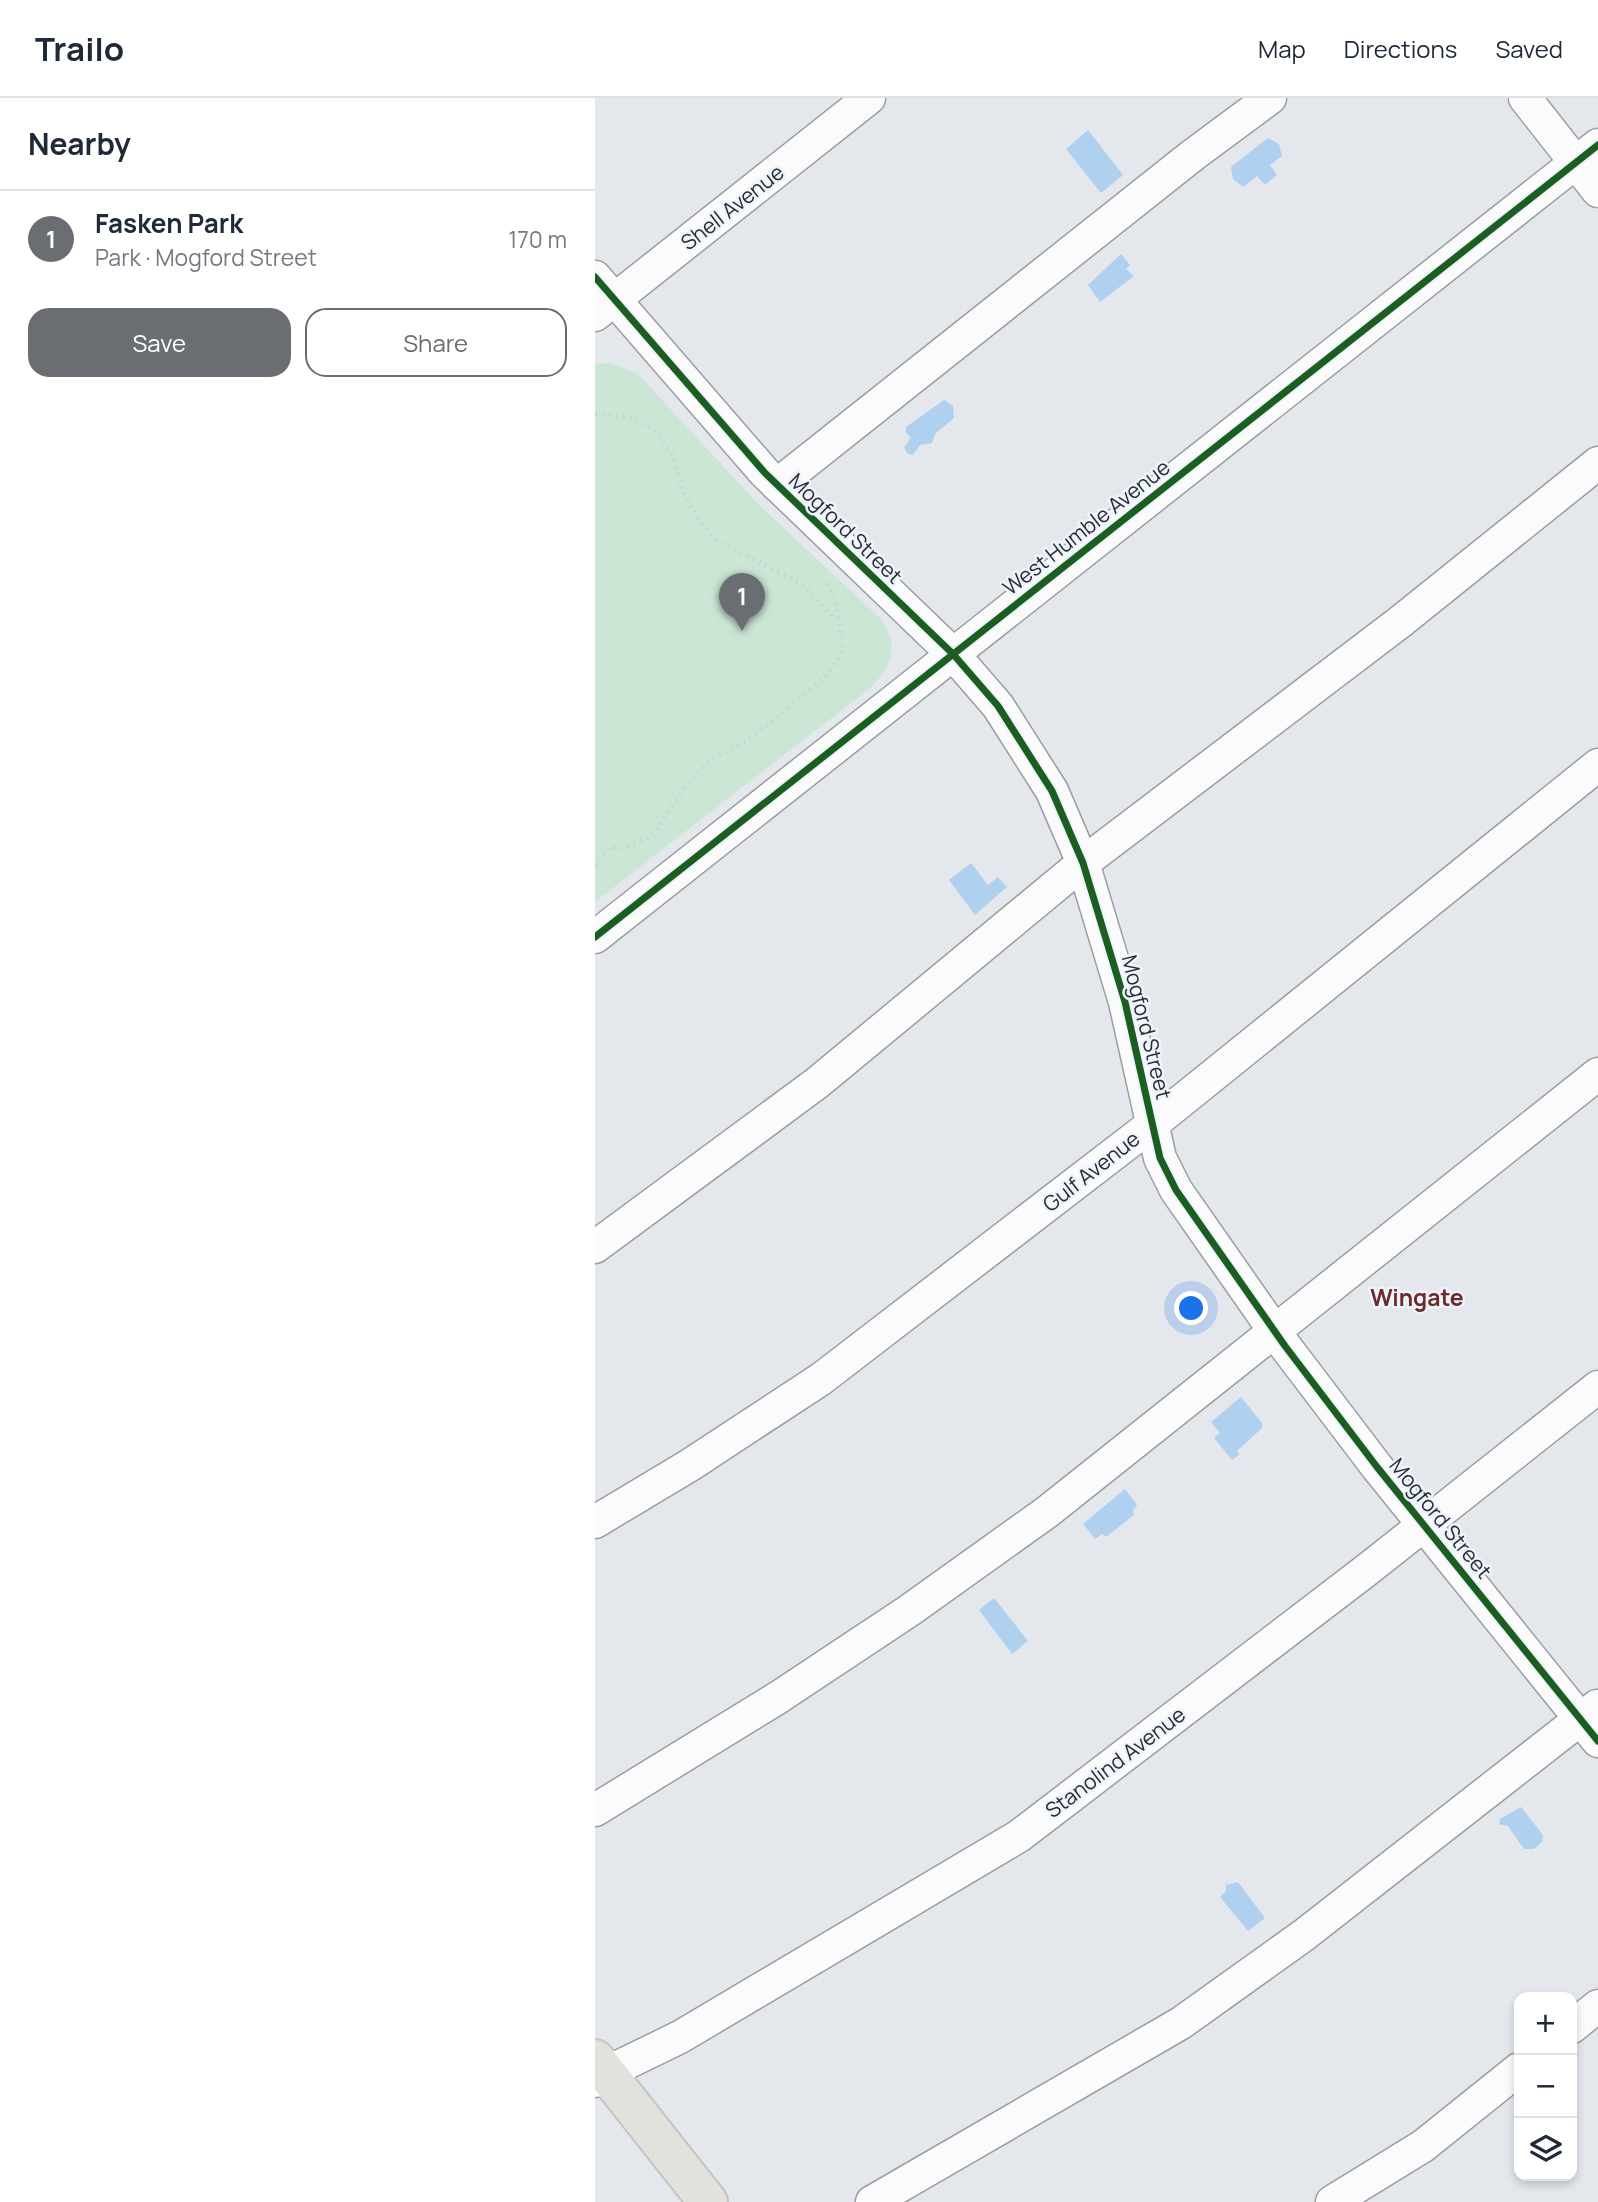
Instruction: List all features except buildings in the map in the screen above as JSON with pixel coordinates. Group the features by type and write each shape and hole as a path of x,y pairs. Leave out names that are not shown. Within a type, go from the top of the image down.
{"main road":[{"path":"599,2071 708,2202"}],"street":[{"name":"Shell Avenue","path":"601,297 869,98"},
{"path":"776,485 1193,155 1270,98"},
{"path":"1525,98 1587,154 1598,191"},
{"name":"West Humble Avenue","path":"595,937 1587,154"},
{"name":"Mogford Street","path":"601,297 776,485 953,654 989,693 1052,791 1083,863 1125,1002 1160,1158 1176,1190 1274,1331 1424,1525 1592,1721"},
{"path":"595,1247 817,1083 1083,863 1400,622 1598,463"},
{"name":"Gulf Avenue","path":"595,1522 691,1465 821,1379 1154,1123 1598,765"},
{"path":"595,1810 779,1697 911,1610 1047,1512 1598,1074"},
{"name":"Stanolind Avenue","path":"599,2071 680,2037 1019,1836 1424,1525 1598,1387"},
{"path":"873,2202 1181,2023 1592,1721"},
{"path":"1577,2023 1598,2006"},
{"path":"1332,2202 1423,2146 1514,2073"}],"path":[{"path":"595,414 628,417 654,430 672,454 682,489 699,520 717,540 804,585 836,620 841,643 840,656 827,673 760,731 731,750 715,756 665,811 652,837 621,848 609,847 595,866"}],"green space":[{"path":"609,363 637,373 759,505 881,619 891,638 892,647 888,665 869,689 595,902 595,364"}],"water":[{"path":"1088,130 1123,175 1101,193 1066,149"},
{"path":"1268,138 1279,144 1282,156 1270,165 1277,175 1265,185 1257,176 1243,187 1233,179 1231,167"},
{"path":"1121,254 1130,265 1126,269 1134,276 1100,302 1088,285"},
{"path":"944,400 953,406 954,418 935,434 932,443 920,445 913,455 907,453 904,447 911,438 906,433 906,427"},
{"path":"971,863 988,885 998,877 1007,887 975,915 949,880"},
{"path":"1241,1397 1262,1423 1262,1428 1237,1451 1239,1455 1232,1460 1214,1438 1220,1433 1211,1422"},
{"path":"1125,1489 1137,1505 1133,1510 1134,1515 1106,1537 1102,1534 1095,1539 1083,1524"},
{"path":"994,1598 1028,1641 1012,1654 979,1610"},
{"path":"1521,1807 1543,1835 1542,1842 1534,1849 1524,1849 1508,1826 1499,1824 1500,1819"},
{"path":"1238,1882 1265,1918 1248,1931 1220,1897 1226,1891 1226,1885"}],"cycle path":[{"path":"595,937 1598,145"},
{"path":"595,277 765,473 953,654 998,706 1052,791 1083,863 1125,1002 1160,1158 1176,1190 1285,1346 1377,1467 1598,1741"}],"place":[{"name":"Fasken Park","path":"742,631"}],"district":[{"name":"Wingate","path":"1417,1297"}]}
